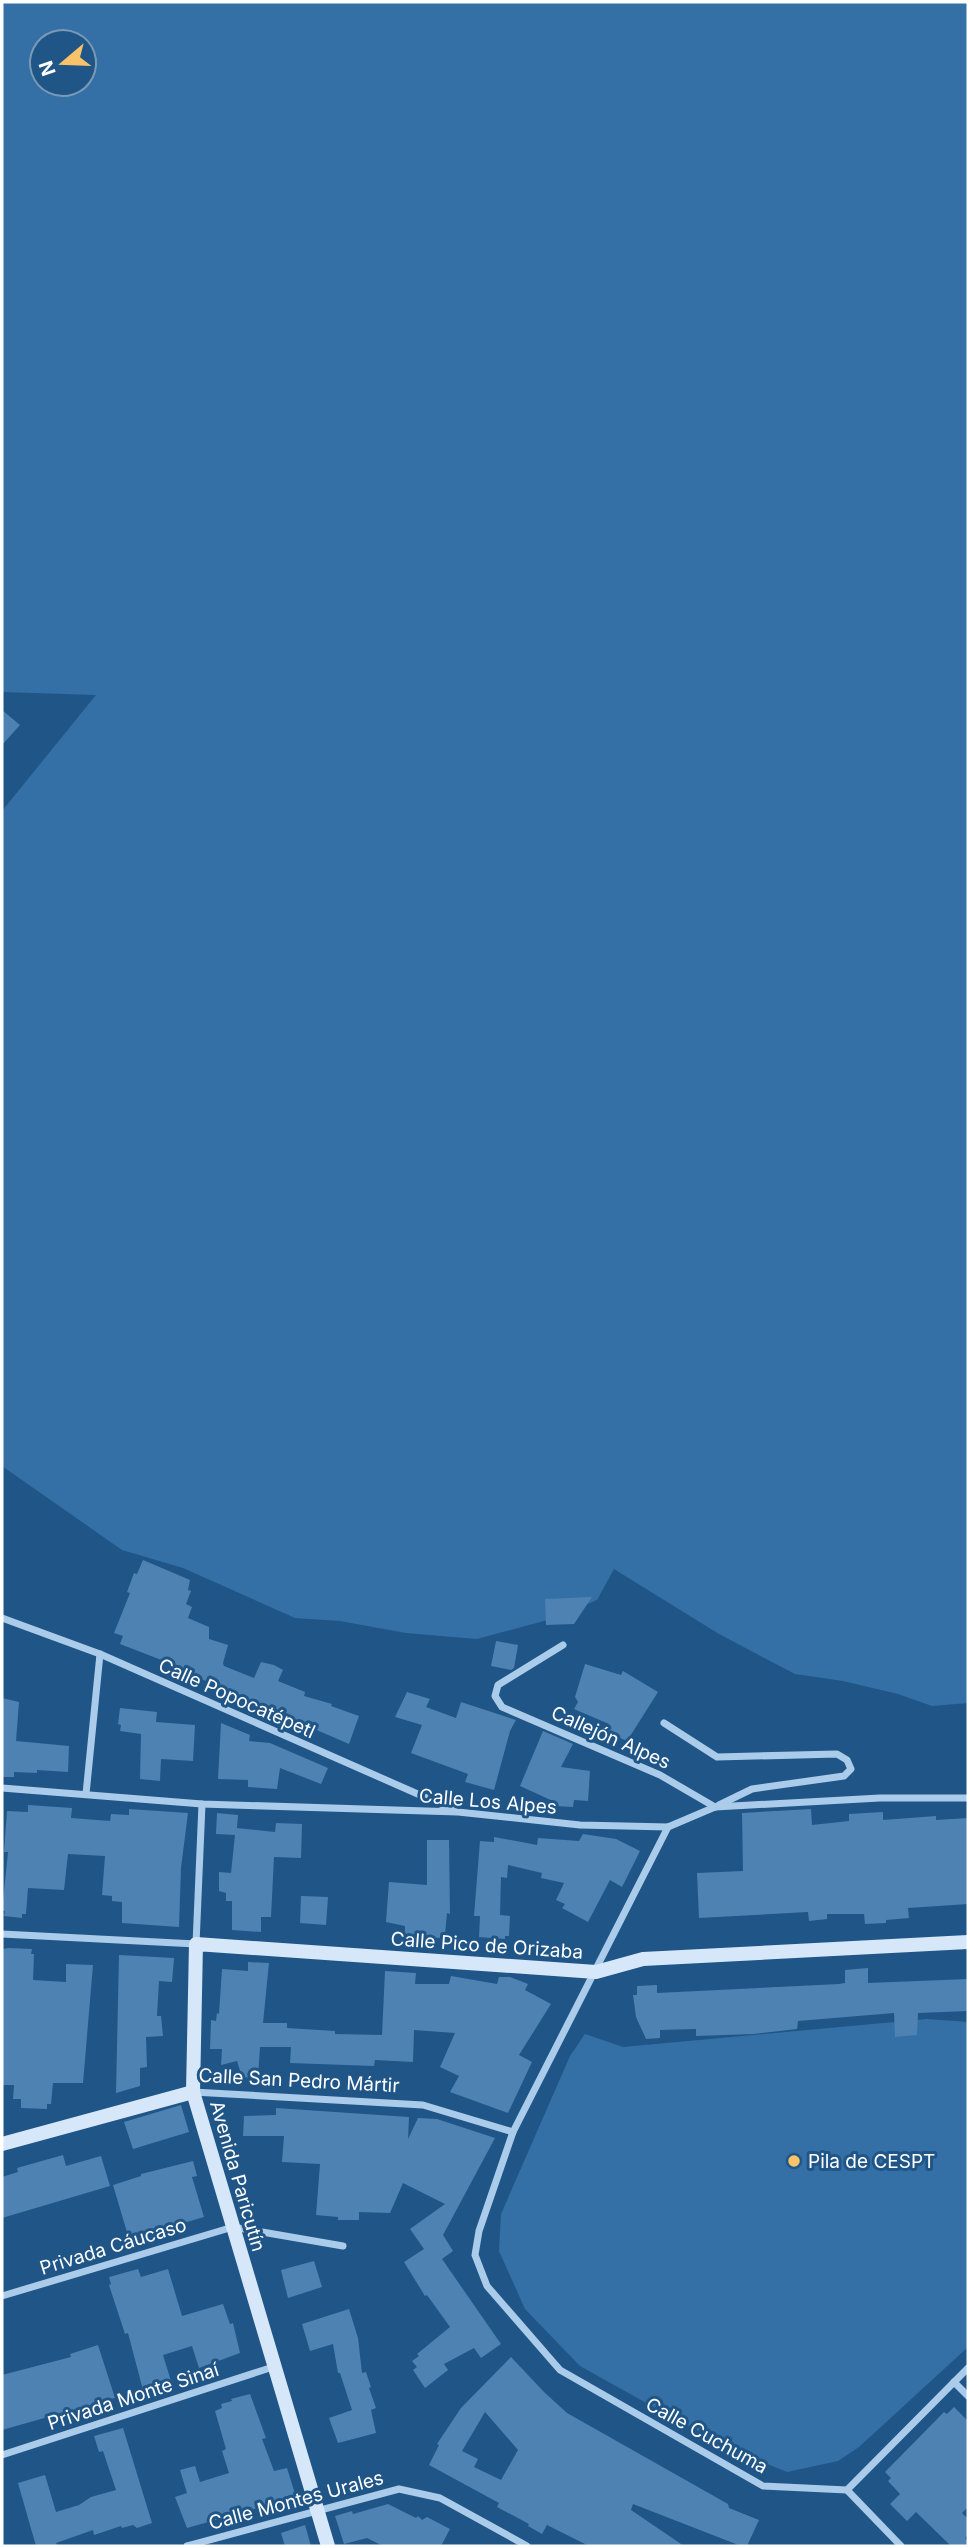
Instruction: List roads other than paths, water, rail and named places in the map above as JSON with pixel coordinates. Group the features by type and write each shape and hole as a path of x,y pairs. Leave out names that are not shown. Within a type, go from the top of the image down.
{"street":[{"name":"Calle Popocatépetl","path":"2,1618 100,1654 458,1812"},
{"name":"Callejón Alpes","path":"563,1644 498,1685 495,1696 502,1707 660,1775 715,1807"},
{"path":"86,1794 100,1654"},
{"path":"664,1723 717,1757 836,1754 847,1760 851,1769 844,1776 752,1788 715,1807"},
{"name":"Calle Los Alpes","path":"2,1788 202,1804 458,1812 580,1825 668,1827 715,1807 880,1798 968,1798"},
{"name":"Avenida Paricutín","path":"202,1804 193,2092 328,2546"},
{"name":"Calle Cuchuma","path":"668,1827 513,2132 479,2231 475,2255 487,2286 560,2370 763,2486 847,2490"},
{"name":"Calle Pico de Orizaba","path":"2,1934 196,1944 596,1972 643,1959 968,1942"},
{"name":"Calle San Pedro Mártir","path":"2,2144 193,2092 423,2105 513,2132"},
{"path":"233,2227 343,2246"},
{"name":"Privada Cáucaso","path":"2,2296 233,2227"},
{"name":"Privada Monte Sinaí","path":"2,2455 274,2367"},
{"path":"901,2546 847,2490 968,2368"},
{"path":"954,2382 968,2396"},
{"name":"Calle Montes Urales","path":"187,2546 399,2488 440,2498 514,2543 527,2546"}],"place":[{"name":"Pila de CESPT","path":"794,2161"}]}
